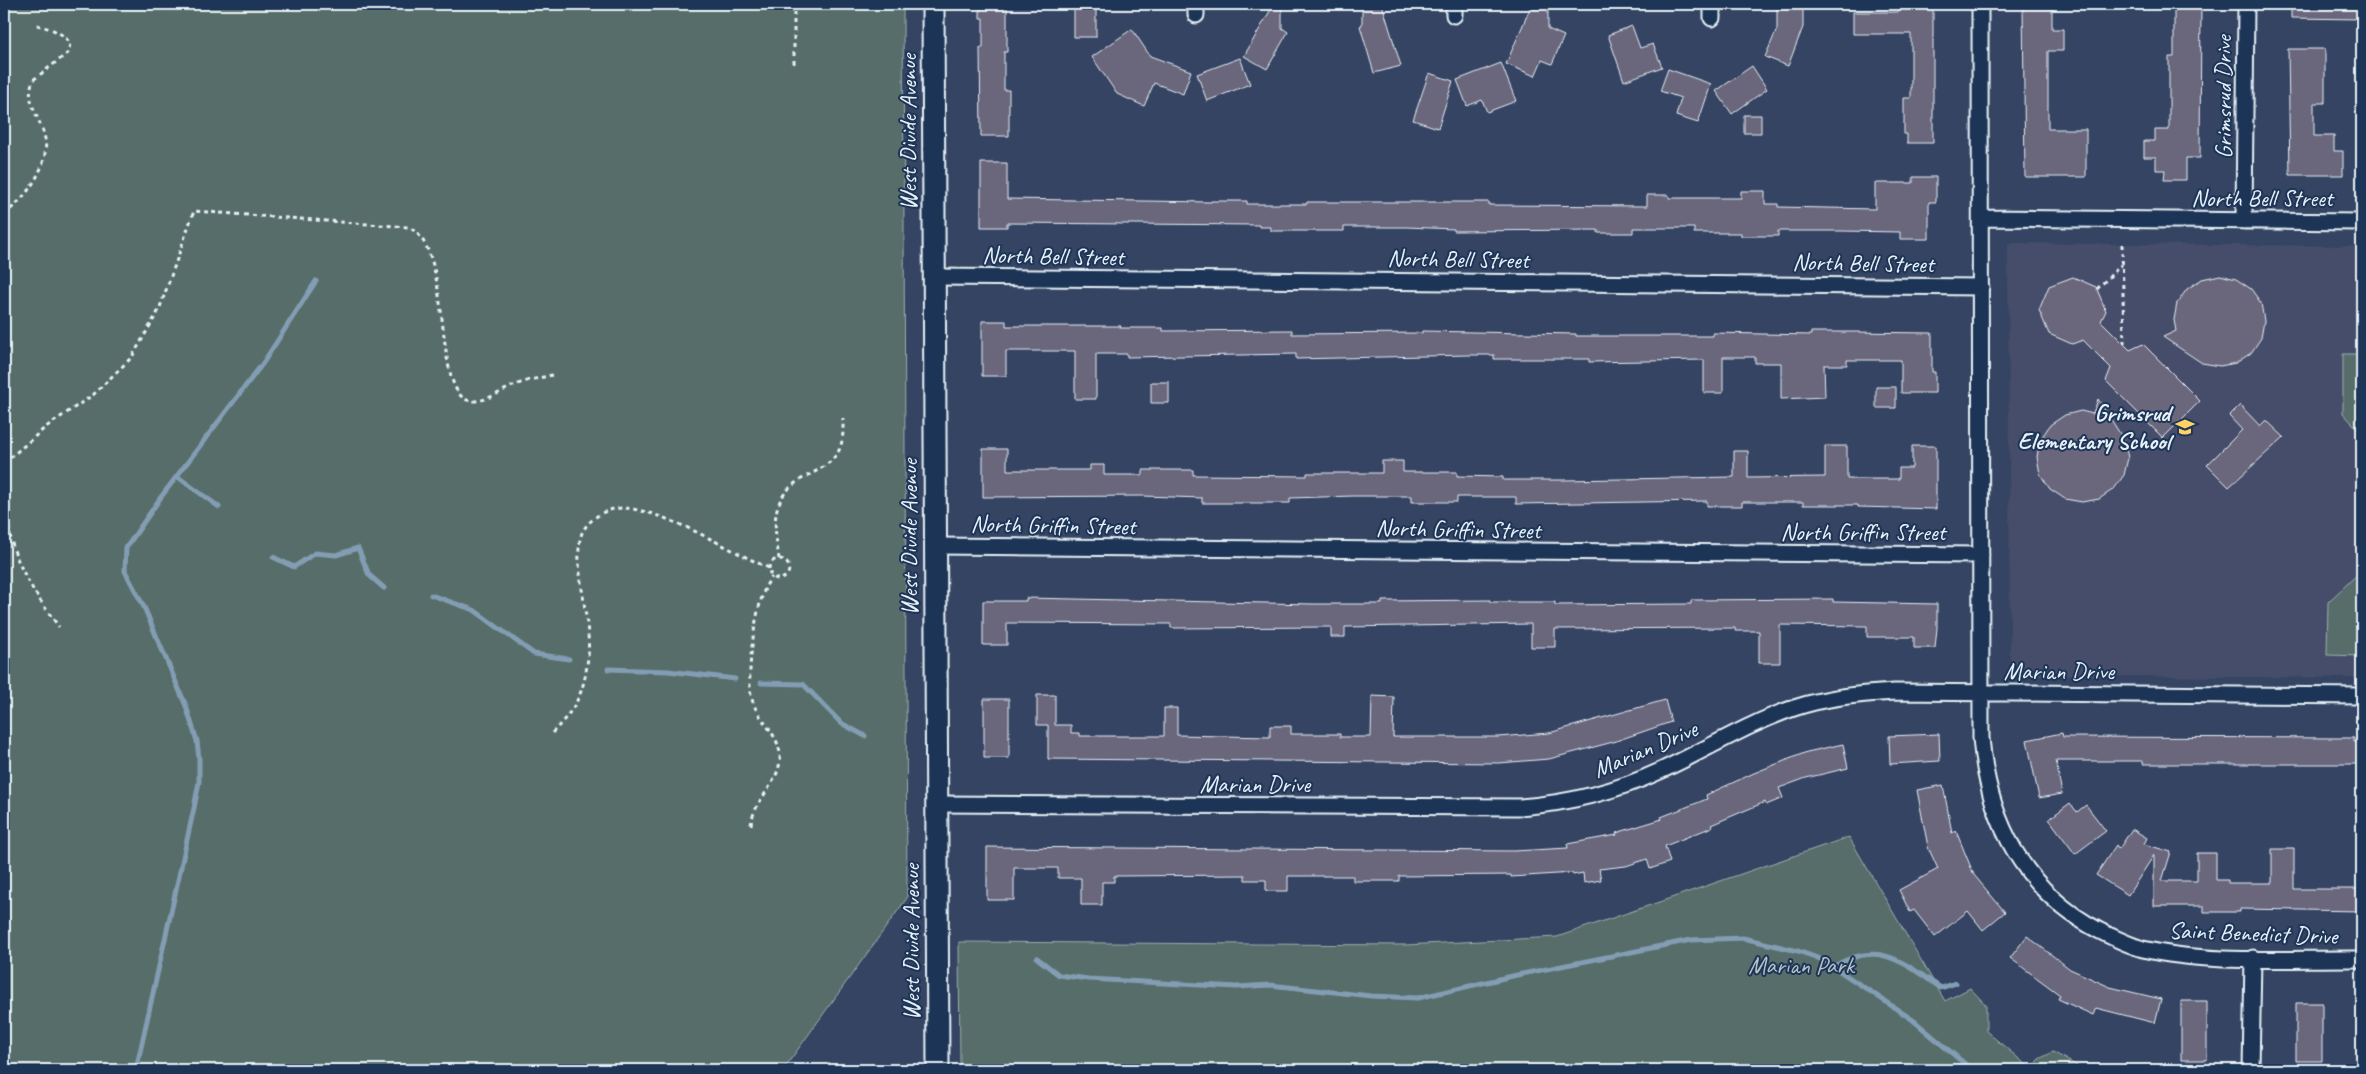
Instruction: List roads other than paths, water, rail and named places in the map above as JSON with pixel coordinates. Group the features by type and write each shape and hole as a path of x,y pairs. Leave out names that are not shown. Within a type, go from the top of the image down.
{"street":[{"name":"West Divide Avenue","path":"933,4 938,1070"},
{"name":"Saint Benedict Drive","path":"1980,4 1981,692 1983,764 1988,790 1996,815 2020,861 2050,896 2088,924 2141,948 2198,958 2362,959"},
{"name":"Grimsrud Drive","path":"2244,221 2246,4"},
{"name":"North Bell Street","path":"1981,218 2362,222"},
{"name":"North Bell Street","path":"935,277 1981,287"},
{"name":"North Griffin Street","path":"935,546 1981,555"},
{"name":"Marian Drive","path":"936,804 1488,808 1552,804 1581,799 1635,782 1766,719 1820,701 1845,696 1895,692 2362,696"},
{"path":"2251,1070 2253,958"}],"waterway":[{"path":"736,4 745,4"},
{"path":"136,1070 194,808 199,782 199,759 197,741 186,706 144,607 125,571 126,548 161,497 263,363 316,281"},
{"path":"178,477 219,507"},
{"path":"273,557 294,567 315,553 336,555 358,548 369,575 384,588"},
{"path":"431,595 474,610 534,654 569,659"},
{"path":"608,669 668,671 735,679"},
{"path":"761,683 803,684 841,723 865,736"},
{"path":"1037,958 1059,975 1088,979 1237,987 1270,985 1371,996 1418,998 1517,975 1691,940 1743,938 1798,951 1823,960 1913,1020 1972,1070"},
{"path":"1833,967 1849,959 1877,954 1890,957 1902,963 1941,988 1956,983"}],"place":[{"name":"Grimsrud Elementary School","path":"2185,427"}],"park label":[{"name":"Marian Park","path":"1801,965"}]}
